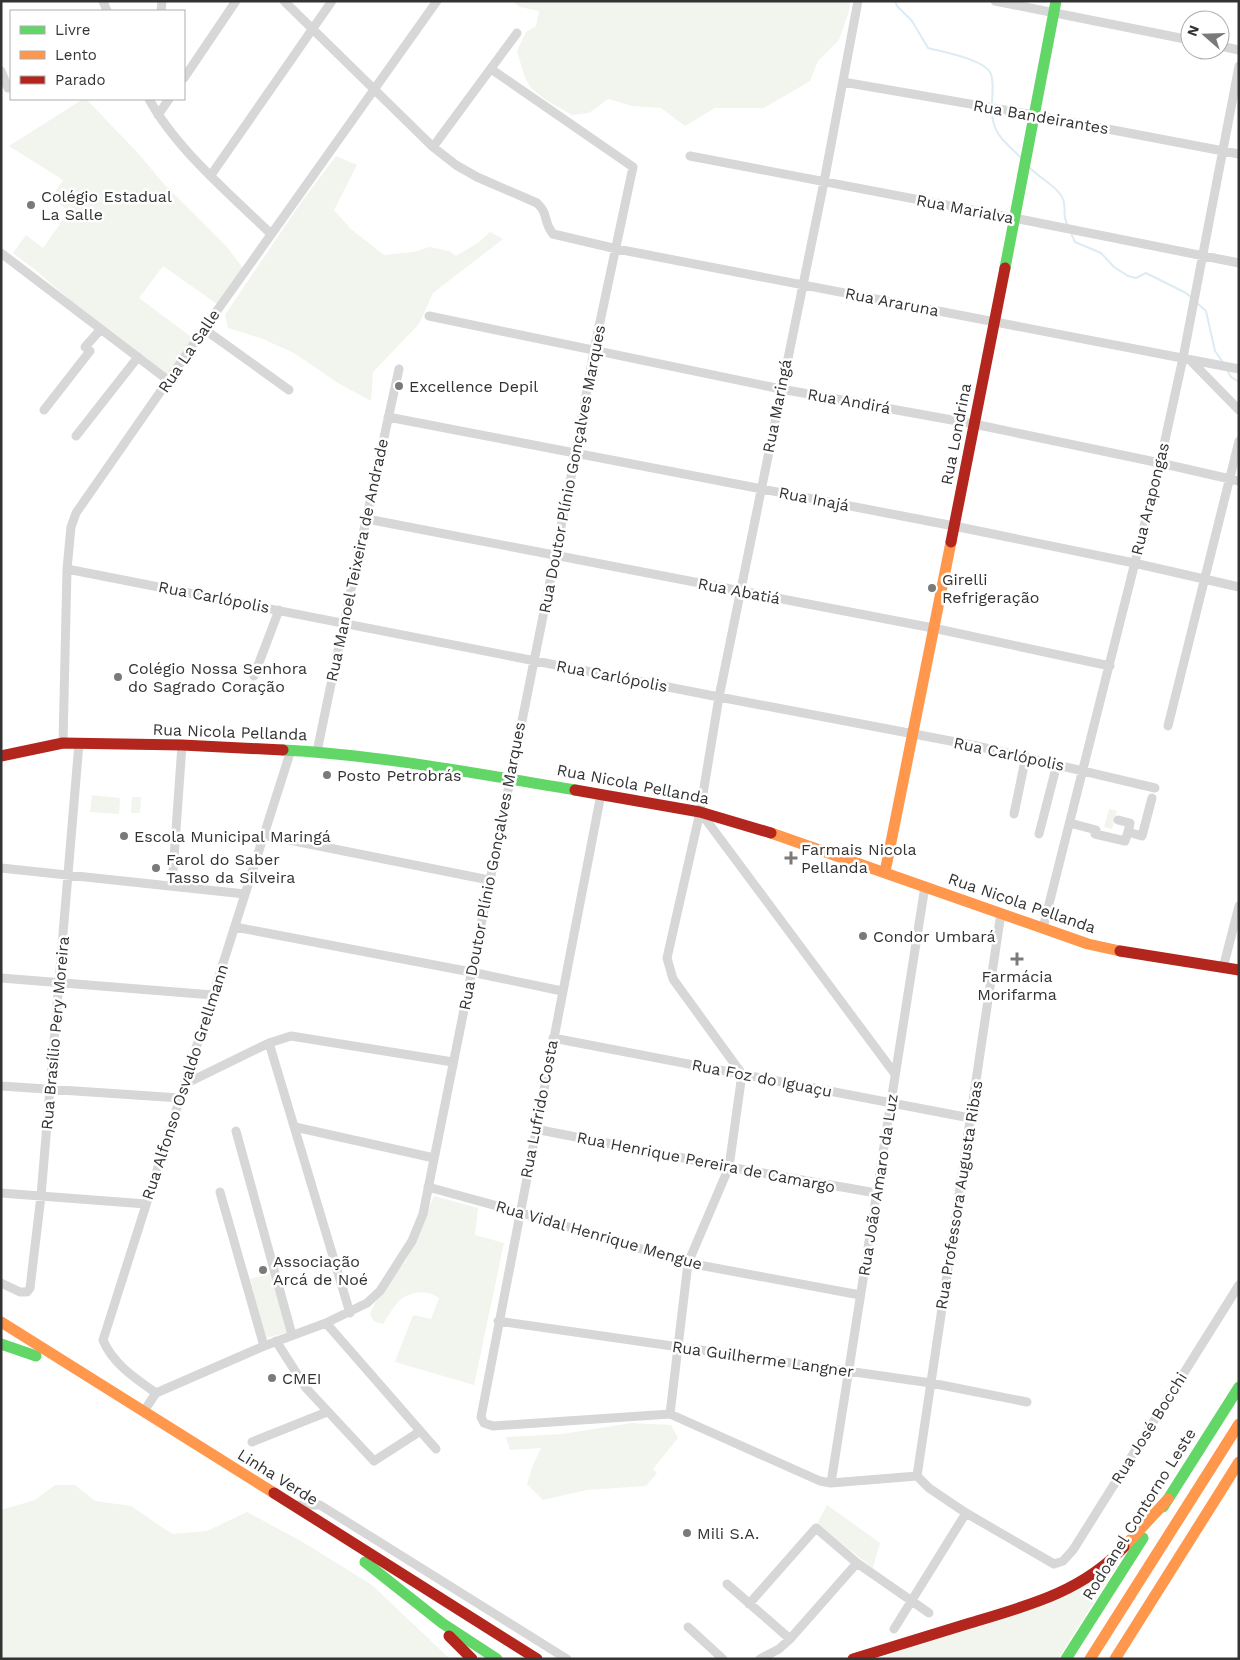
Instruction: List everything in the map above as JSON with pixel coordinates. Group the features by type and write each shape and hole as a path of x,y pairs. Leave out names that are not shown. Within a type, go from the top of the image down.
{"main road":[{"name":"Rua Londrina","path":"886,872 912,733 995,322 1056,1"},
{"name":"Rua Nicola Pellanda","path":"1,756 63,743 182,745 317,752 399,761 510,778 700,812 764,830 1043,928 1109,949 1239,970"},
{"name":"Linha Verde","path":"1,1322 537,1659"},
{"name":"Linha Verde","path":"1,1334 368,1564 450,1629 497,1659"},
{"path":"1,1344 36,1356"},
{"name":"Rodoanel Contorno Leste","path":"1066,1659 1239,1387"},
{"path":"1090,1659 1239,1424"},
{"path":"1115,1659 1239,1462"},
{"path":"853,1659 1042,1601 1073,1587 1111,1561 1168,1498"},
{"path":"1130,1659 1138,1631 1153,1599"},
{"path":"415,1603 472,1659"}],"street":[{"path":"185,77 236,1"},
{"path":"284,1 434,147 517,33"},
{"path":"211,175 332,1"},
{"name":"Rua La Salle","path":"63,743 68,569 71,527 76,513 437,1"},
{"name":"Rua Maringá","path":"742,1074 673,979 667,958 700,812 719,697 824,182 858,1"},
{"path":"995,1 1180,38"},
{"name":"Rua Arapongas","path":"1043,928 1187,360 1192,306 1239,66"},
{"name":"Rua Doutor Plínio Gonçalves Marques","path":"156,1393 276,1341 350,1313 367,1303 380,1291 412,1242 423,1214 576,452 594,350 633,167 491,69"},
{"path":"1,71 7,89"},
{"name":"Rua Bandeirantes","path":"843,82 1034,115 1239,154"},
{"path":"150,100 158,116 172,134 271,234"},
{"path":"158,116 168,100"},
{"name":"Rua Araruna","path":"434,147 456,165 477,177 537,203 544,210 548,228 554,234 617,249 1235,369"},
{"name":"Rua Marialva","path":"690,156 1239,263"},
{"path":"1,253 169,381"},
{"name":"Rua Andirá","path":"429,316 781,389 974,424 1239,481"},
{"path":"44,410 90,351 85,347 101,328"},
{"path":"204,329 289,390"},
{"path":"76,436 138,357"},
{"path":"1187,360 1239,410"},
{"name":"Rua Manoel Teixeira de Andrade","path":"317,752 343,622 399,369"},
{"name":"Rua Inajá","path":"388,418 576,452 954,526 1239,587"},
{"path":"1168,726 1203,579 1239,441"},
{"name":"Rua Abatiá","path":"367,519 934,628 1110,666"},
{"name":"Rua Carlópolis","path":"68,569 912,733 1026,756 1155,788"},
{"path":"254,676 279,610"},
{"name":"Rua Brasílio Pery Moreira","path":"1,1283 20,1292 27,1292 30,1288 41,1196 79,743"},
{"path":"172,886 182,745"},
{"name":"Rua Alfonso Osvaldo Grellmann","path":"156,1393 135,1378 108,1352 103,1340 291,750"},
{"path":"1014,814 1026,756"},
{"path":"1040,834 1057,764"},
{"name":"Rua Lufrido Costa","path":"601,794 481,1417 484,1423 492,1426 670,1414"},
{"path":"1128,832 1142,836 1152,798"},
{"path":"700,812 896,1074"},
{"path":"1070,823 1096,830 1095,834 1125,841 1130,823 1118,820"},
{"path":"264,835 489,880"},
{"path":"1,868 245,894"},
{"name":"Rua João Amaro da Luz","path":"831,1483 924,886"},
{"path":"1223,968 1239,906"},
{"name":"Rua Professora Augusta Ribas","path":"918,1476 1001,913"},
{"path":"235,926 562,991"},
{"path":"1,978 59,981 213,995"},
{"path":"185,1084 269,1043 291,1036 453,1062"},
{"name":"Rua Foz do Iguaçu","path":"553,1038 970,1118"},
{"path":"269,1043 350,1313"},
{"path":"742,1074 729,1167 688,1263 670,1414 807,1475 831,1483 918,1476 929,1488 966,1513 894,1629"},
{"path":"1,1086 180,1098"},
{"path":"295,1127 434,1158"},
{"name":"Rua Henrique Pereira de Camargo","path":"535,1129 729,1167 876,1193"},
{"path":"236,1131 292,1335"},
{"name":"Rua Vidal Henrique Mengue","path":"428,1187 519,1212 688,1263 860,1295"},
{"path":"220,1192 264,1346"},
{"path":"1,1193 146,1204"},
{"name":"Rua José Bocchi","path":"966,1513 1054,1564 1063,1561 1073,1550 1239,1285"},
{"name":"Rua Guilherme Langner","path":"498,1321 931,1383 1027,1402"},
{"path":"326,1323 419,1432 436,1449"},
{"path":"276,1341 306,1388 374,1461 419,1432"},
{"path":"144,1411 156,1393"},
{"path":"252,1442 327,1412"},
{"path":"291,1505 320,1505 567,1659"},
{"path":"749,1604 816,1528 857,1563 929,1613"},
{"path":"760,1659 790,1639 857,1563"},
{"path":"727,1584 790,1639"},
{"path":"688,1626 723,1659"}],"shaded area":[{"path":"512,1 850,1 849,11 839,40 818,61 810,81 764,108 715,108 685,126 661,108 632,106 608,99 589,113 572,115 546,100 531,88 525,78 517,51 526,32 536,26 539,11 520,7"},
{"path":"81,100 87,100 137,152 164,184 226,246 243,268 217,304 163,266 139,298 194,339 167,375 76,306 38,272 13,253 26,235 43,248 69,211 51,198 63,180 9,146"},
{"path":"336,156 357,165 334,210 351,229 384,255 414,252 429,247 449,251 456,256 478,243 490,232 503,239 433,293 419,324 373,372 371,401 338,383 294,353 263,339 228,328 225,315 300,204"},
{"path":"92,795 120,798 119,814 90,812"},
{"path":"132,797 141,797 140,813 131,813"},
{"path":"1109,809 1117,811 1112,829 1104,827"},
{"path":"434,1196 478,1208 475,1235 504,1243 474,1385 395,1362 413,1315 431,1319 439,1298 424,1292 408,1295 397,1303 383,1324 374,1321 370,1314 380,1293 406,1261"},
{"path":"272,1273 288,1332 266,1338 250,1279"},
{"path":"631,1423 671,1425 678,1438 653,1469 657,1473 646,1486 587,1490 543,1500 527,1484 541,1448 510,1450 506,1437 563,1434"},
{"path":"55,1485 75,1485 95,1501 131,1506 172,1534 207,1531 247,1512 301,1541 372,1585 450,1659 1,1659 1,1510 35,1500"},
{"path":"827,1505 880,1543 873,1568 817,1524"},
{"path":"1116,1567 1058,1659 879,1659"}],"waterway":[{"path":"895,1 897,6 912,21 928,48 972,60 987,69 991,74 992,81 992,105"},
{"path":"992,112 995,127 1001,138 1022,159"},
{"path":"1030,168 1060,193 1064,201 1067,224"},
{"path":"1071,233 1075,242 1101,253 1114,267 1128,276 1136,278 1146,273 1186,293 1192,298"},
{"path":"1197,303 1206,311 1215,351 1222,361"},
{"path":"1227,370 1231,377 1239,382"}],"traffic: fast":[{"path":"1005,268 1056,1"},
{"path":"283,750 320,752 393,761 575,790"},
{"path":"1,1344 36,1356"},
{"path":"1163,1507 1239,1387"},
{"path":"1066,1659 1143,1538"},
{"path":"365,1562 442,1623 497,1659"}],"traffic: slow":[{"path":"885,872 951,542"},
{"path":"771,833 1088,944 1120,951"},
{"path":"1,1322 274,1493"},
{"path":"1090,1659 1239,1424"},
{"path":"1115,1659 1239,1462"},
{"path":"1124,1547 1168,1499"}],"traffic: jam":[{"path":"951,542 1005,268"},
{"path":"1,756 63,743 182,745 283,750"},
{"path":"575,790 700,812 771,833"},
{"path":"1120,951 1239,970"},
{"path":"274,1493 537,1659"},
{"path":"853,1659 1012,1610 1053,1595 1090,1575 1124,1547"},
{"path":"449,1636 472,1659"}],"place":[{"name":"Colégio Estadual La Salle","path":"31,205"},
{"name":"Excellence Depil","path":"399,386"},
{"name":"Girelli Refrigeração","path":"932,588"},
{"name":"Colégio Nossa Senhora do Sagrado Coração","path":"118,677"},
{"name":"Posto Petrobrás","path":"327,775"},
{"name":"Escola Municipal Maringá","path":"124,836"},
{"name":"Farmais Nicola Pellanda","path":"791,858"},
{"name":"Farol do Saber Tasso da Silveira","path":"156,868"},
{"name":"Condor Umbará","path":"863,936"},
{"name":"Farmácia Morifarma","path":"1017,959"},
{"name":"Associação Arcá de Noé","path":"263,1270"},
{"name":"CMEI","path":"272,1378"},
{"name":"Mili S.A.","path":"687,1533"}]}
